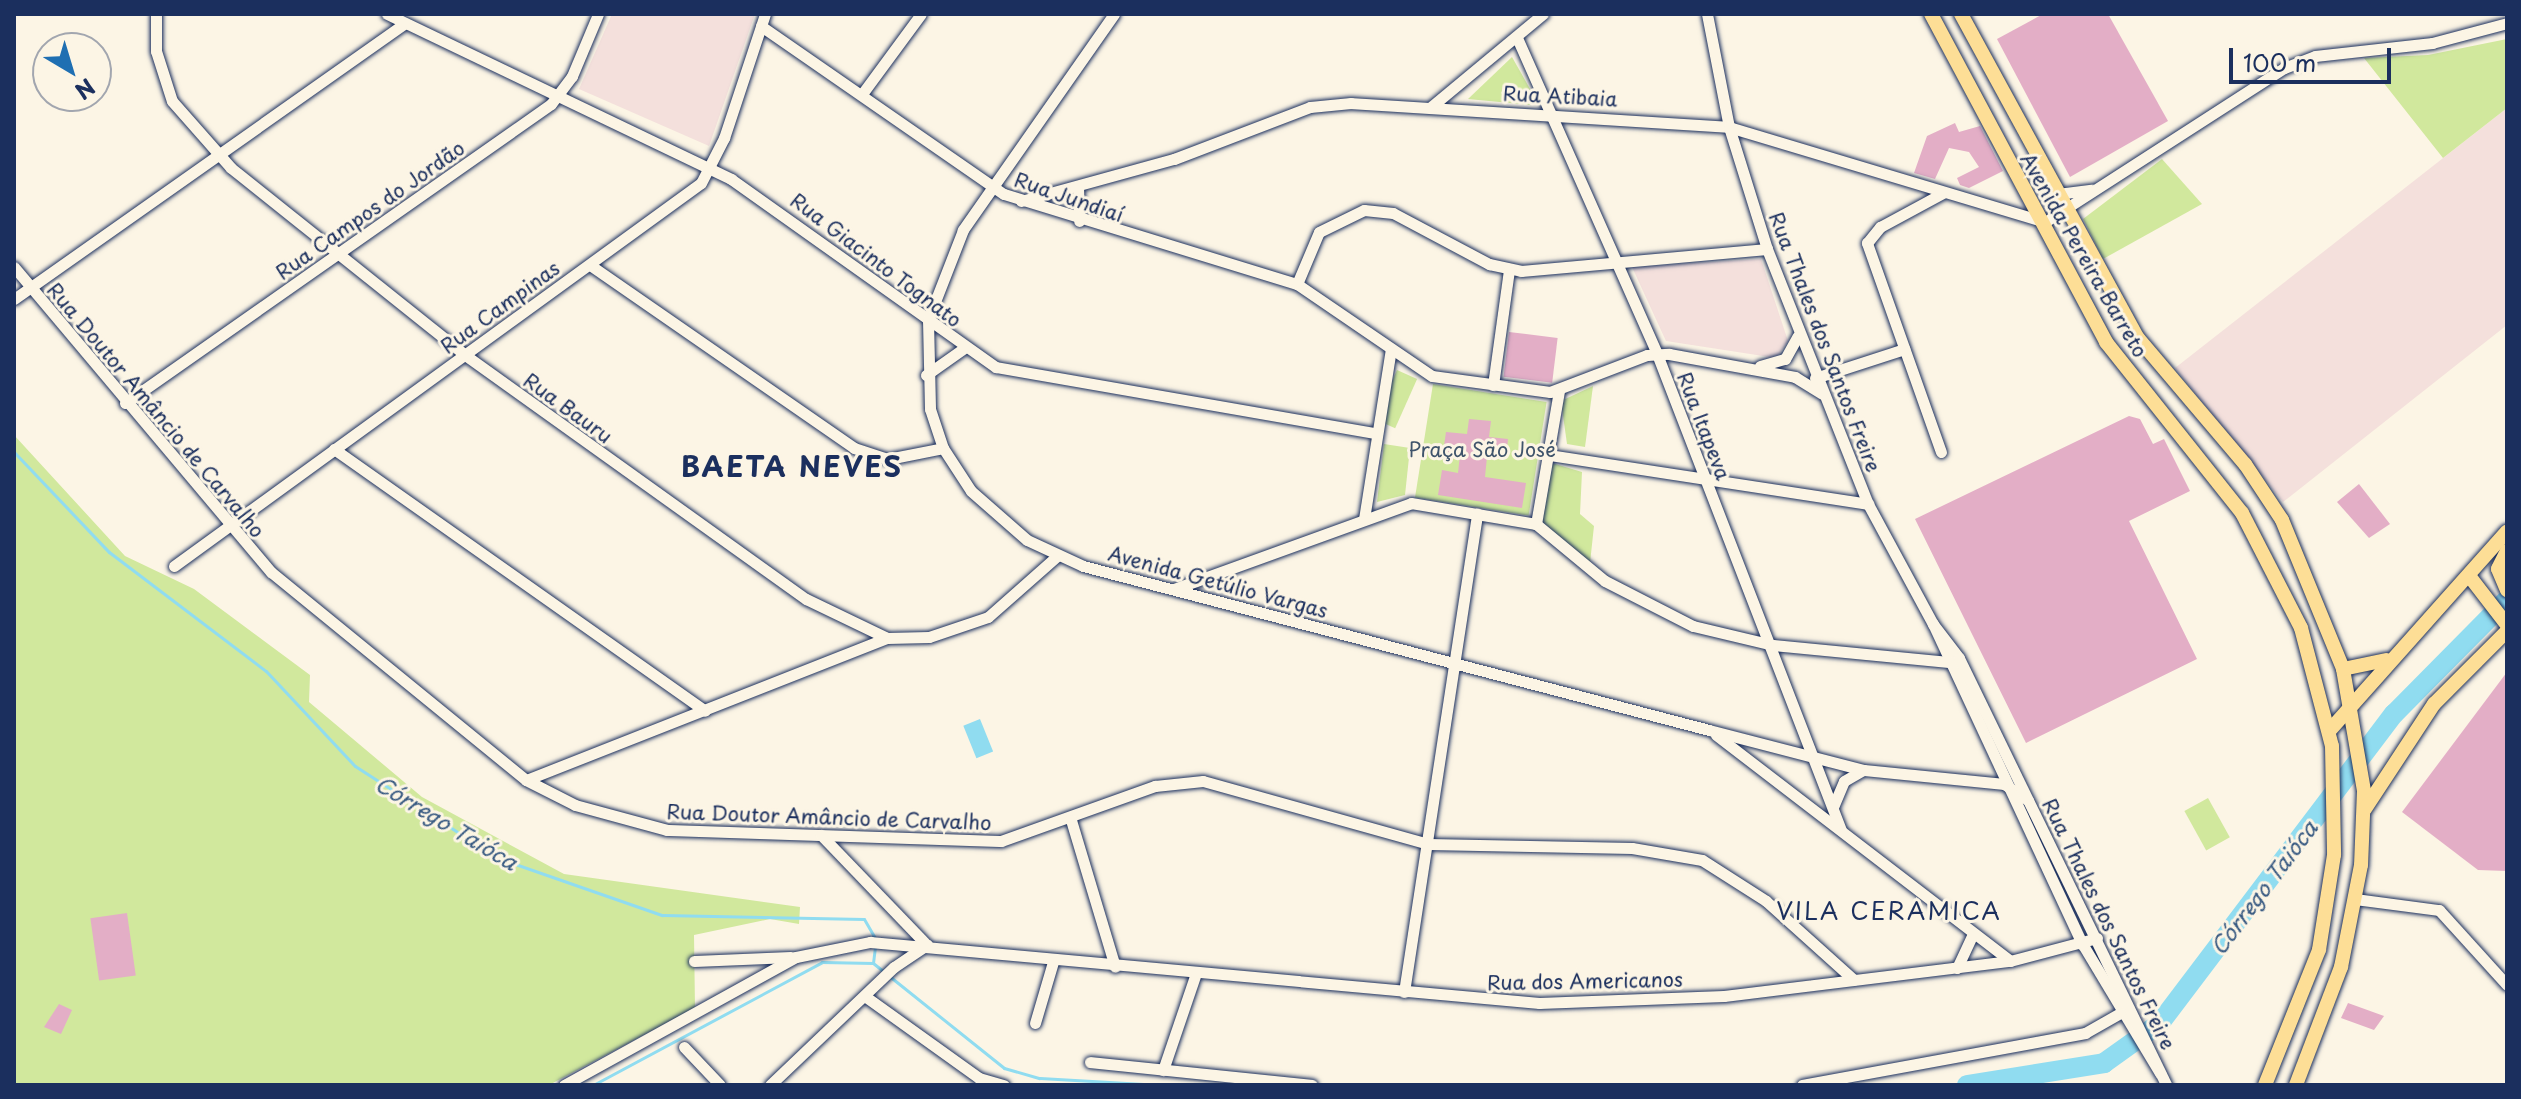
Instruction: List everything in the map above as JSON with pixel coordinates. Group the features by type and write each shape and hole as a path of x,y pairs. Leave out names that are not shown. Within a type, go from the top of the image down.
{"main road":[{"name":"Avenida Pereira Barreto","path":"1931,14 2040,222 2119,363 2208,466 2260,541 2301,628 2330,730 2338,804 2319,950 2265,1085"},
{"name":"Avenida Pereira Barreto","path":"1961,14 2068,214 2152,360 2245,464 2282,520 2343,669 2352,703 2362,771 2364,810 2355,899 2311,1053 2296,1085"},
{"path":"2330,730 2394,656 2470,577 2507,531"},
{"path":"2505,587 2498,569 2507,551"},
{"path":"2364,810 2434,704 2504,624 2484,601 2470,577"},
{"path":"2343,669 2394,656"},
{"path":"2304,1085 2311,1053"}],"street":[{"name":"Rua Bauru","path":"156,14 163,80 219,156 465,355 806,599 887,638 929,637 988,617 1057,556"},
{"name":"Rua Giacinto Tognato","path":"387,14 561,94 712,169 791,217 963,349 1027,378 1375,433"},
{"name":"Rua Campos do Jordão","path":"125,403 338,255 561,94 598,14"},
{"path":"862,94 921,14"},
{"name":"Avenida Getúlio Vargas","path":"1114,14 991,187 943,271 928,320 926,376 943,448 971,491 1057,556 1451,663 1864,770 2004,784"},
{"path":"1432,106 1518,40 1543,14"},
{"name":"Rua Thales dos Santos Freire","path":"1707,14 1729,127 1767,249 1798,336 1868,504 1933,624 1959,658 2097,938 2137,1033 2166,1085"},
{"name":"Rua Jundiaí","path":"763,20 991,187 1079,221 1297,284 1391,349"},
{"name":"Rua Campinas","path":"174,566 690,193 712,169 763,20"},
{"path":"2040,222 2068,214 2104,186 2301,61 2432,43 2507,23"},
{"path":"14,299 404,24"},
{"name":"Rua Itapeva","path":"1518,40 1657,354 1773,645 1841,830"},
{"name":"Rua Atibaia","path":"1021,201 1078,187 1318,105 1432,106 1729,127 2040,222"},
{"path":"2057,194 2104,186"},
{"path":"1078,187 1079,221"},
{"path":"1941,452 1869,238 1943,193"},
{"path":"1297,284 1319,232 1364,210 1393,213 1509,270 1767,249"},
{"path":"590,265 854,448 888,459 943,448"},
{"name":"Rua Doutor Amâncio de Carvalho","path":"14,267 226,526 271,572 526,780 641,826 1001,841 1071,820 1155,786 1203,781 1428,844 1632,848 1702,860 1766,901 1854,980"},
{"path":"1493,385 1509,270"},
{"path":"1752,367 1785,359 1798,336"},
{"path":"926,376 963,349"},
{"path":"1364,519 1375,433 1391,349 1432,376 1493,385 1559,391 1657,354 1752,367 1795,377 1821,393"},
{"path":"1815,378 1904,349"},
{"path":"1536,524 1559,391"},
{"path":"334,449 705,711"},
{"path":"1549,455 1868,504"},
{"path":"1174,589 1411,503 1536,524 1605,581 1651,607 1773,645 1947,665 1959,658"},
{"path":"1404,992 1428,844 1451,663 1477,514"},
{"name":"Rua Thales dos Santos Freire","path":"1933,624 1947,665 2083,945 2120,1013 2137,1033"},
{"path":"526,780 887,638"},
{"path":"1709,730 1841,830 1972,936 2010,961"},
{"path":"1832,808 1844,781 1864,770"},
{"path":"2004,784 2028,800"},
{"path":"1071,820 1115,967"},
{"path":"770,1085 866,997 892,968 928,945 896,916 821,835"},
{"path":"2355,899 2439,910 2507,985"},
{"path":"892,968 901,941 896,916"},
{"path":"1956,968 1972,936"},
{"name":"Rua dos Americanos","path":"796,957 876,942 901,941 1053,962 1539,1003 1724,996 2010,961 2083,945 2097,938"},
{"path":"694,961 796,957"},
{"path":"564,1085 796,957"},
{"path":"1035,1023 1053,962"},
{"path":"1163,1070 1196,973"},
{"path":"866,997 979,1078 1004,1085"},
{"path":"1802,1085 2085,1033 2120,1013"},
{"path":"684,1047 720,1085"},
{"path":"1090,1062 1312,1085"}],"shaded area":[{"path":"612,14 755,14 709,146 579,89"},
{"path":"2507,108 2507,325 2283,502 2175,368"},
{"path":"1761,259 1788,341 1776,358 1666,341 1632,267"}],"green space":[{"path":"2507,39 2507,108 2443,158 2364,58 2428,55"},
{"path":"1512,57 1534,96 1530,105 1468,99"},
{"path":"2162,159 2202,204 2103,259 2083,219"},
{"path":"1397,370 1417,379 1395,428 1375,419"},
{"name":"Praça São José","path":"1433,384 1547,402 1529,516 1415,498"},
{"path":"1593,386 1585,447 1567,444 1561,401"},
{"path":"14,435 125,556 194,589 310,675 309,702 422,797 564,874 800,907 799,924 770,919 694,935 695,1008 549,1085 14,1085"},
{"path":"1384,444 1410,448 1405,495 1377,502"},
{"path":"1552,463 1582,472 1580,514 1594,526 1590,563 1541,521"},
{"path":"2208,798 2230,837 2206,850 2184,811"}],"water":[{"path":"980,719 993,751 976,758 963,726"}],"building":[{"path":"2043,14 2108,14 2168,121 2070,177 1997,39"},
{"path":"1955,123 1959,132 1980,126 2003,171 1969,188 1960,185 1957,178 1979,167 1969,152 1949,148 1935,179 1914,173 1927,136"},
{"path":"1509,332 1558,338 1552,383 1504,377"},
{"path":"2129,416 2140,419 2153,444 2164,439 2190,491 2129,521 2197,659 2026,743 1915,519"},
{"path":"1469,419 1491,421 1489,437 1508,439 1506,459 1487,457 1485,477 1526,483 1522,508 1438,495 1442,470 1458,473 1460,455 1443,453 1446,432 1467,434"},
{"path":"2359,484 2390,524 2369,538 2337,502"},
{"path":"2507,672 2507,871 2478,870 2402,812"},
{"path":"127,913 136,975 99,981 90,918"},
{"path":"2348,1003 2384,1016 2374,1030 2341,1018"},
{"path":"59,1004 72,1010 61,1034 44,1027"}],"waterway":[{"name":"Córrego Taióca","path":"14,452 109,552 266,671 355,766 498,858 662,915 864,919 875,938"},
{"name":"Córrego Taióca","path":"1967,1085 2104,1063 2160,1023 2394,714 2507,600"},
{"name":"Córrego Taióca","path":"873,963 875,946"},
{"path":"593,1085 822,962 873,963"},
{"name":"Córrego Taióca","path":"873,963 1004,1068 1040,1078 1161,1085"}],"district":[{"name":"BAETA NEVES","path":"792,466"},
{"name":"VILA CERAMICA","path":"1889,911"}]}
